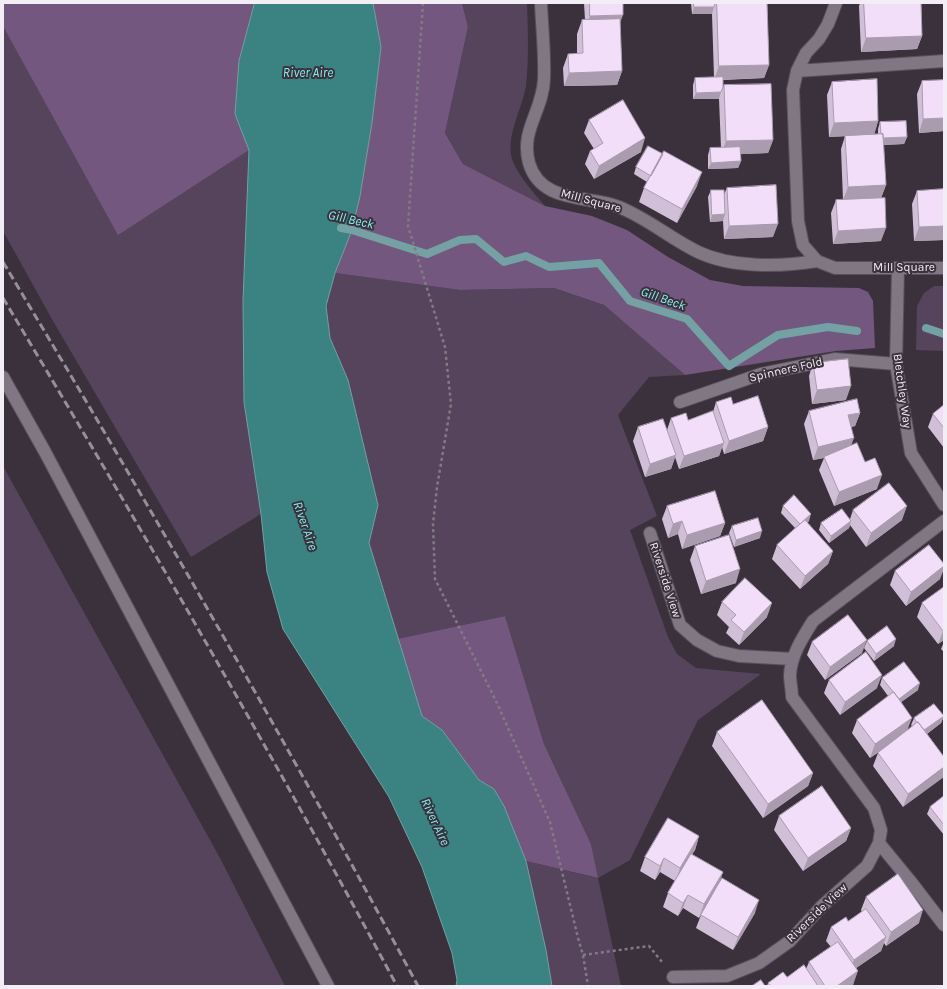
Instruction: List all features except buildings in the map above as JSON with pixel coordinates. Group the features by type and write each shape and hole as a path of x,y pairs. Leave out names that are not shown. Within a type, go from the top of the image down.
{"street":[{"name":"Mill Square","path":"541,3 544,79 542,98 536,116 528,131 526,148 530,164 538,179 550,190 566,197 582,198 619,207 698,252 718,258 757,265 797,264 817,261"},
{"name":"Mill Square","path":"836,3 828,24 819,39 806,53 797,71 794,90 798,221 803,245 817,261 835,268 944,268"},
{"path":"797,71 944,61"},
{"name":"Bletchley Way","path":"898,268 896,364 911,453 944,505"},
{"name":"Spinners Fold","path":"680,402 761,374 835,359 896,364"},
{"path":"3,377 45,452 328,986"},
{"name":"Riverside View","path":"673,976 727,976 759,963 790,941 822,906 867,866 879,843 881,830 874,808 792,697 790,675 793,659 801,639 813,620 944,521"},
{"name":"Riverside View","path":"650,533 680,625 696,640 717,651 739,656 793,659"},
{"path":"879,843 944,925"}],"path":[{"path":"422,3 408,226 445,347 451,404 437,487 433,524 435,579 496,701 550,822 578,938 584,955 588,986"},
{"path":"584,955 650,946"}],"shaded area":[{"path":"3,3 255,3 239,61 249,150 243,300 244,402 261,514 191,557 53,321 3,231"},
{"path":"3,3 255,3 239,61 235,113 249,150 118,235 3,26"},
{"path":"373,3 462,3 468,27 445,133 463,164 545,206 592,216 627,230 668,257 710,280 743,286 859,288 868,292 873,301 875,348 836,351 685,375 604,305 554,288 460,290 335,273 352,230 360,196 372,123 381,47"},
{"path":"462,3 527,3 528,55 526,86 513,129 511,155 520,175 545,206 463,164 445,133 468,27"},
{"path":"335,273 460,290 554,288 604,305 685,375 649,377 618,415 657,516 630,530 668,637 677,654 696,668 761,674 698,720 630,860 598,878 621,986 552,986 546,950 526,861 597,878 591,844 544,744 505,616 397,639 369,543 378,505 348,380 330,338 326,306"},
{"path":"934,286 944,286 944,351 916,350 917,306 924,293"},
{"path":"3,466 220,858 285,986 3,986"},
{"path":"505,616 544,744 591,844 598,878 526,861 504,806 494,789 479,780 442,730 422,716 397,639"}],"water":[{"name":"River Aire","path":"255,3 373,3 381,47 372,123 360,196 352,230 335,273 326,306 330,338 348,380 378,505 369,543 422,716 442,730 479,780 494,789 504,806 526,861 546,950 552,986 456,986 457,980 452,953 422,867 389,797 283,629 267,572 261,514 244,402 243,300 249,150 235,114 239,61"}],"waterway":[{"name":"Gill Beck","path":"341,228 352,230 427,254 460,240 476,239 504,262 526,256 549,267 599,263 630,301 687,319 729,366 778,335 828,327 857,331"},
{"name":"Gill Beck","path":"926,328 944,334"}],"railway":[{"path":"3,262 215,621 318,803 418,986"},
{"path":"3,298 204,639 302,812 397,986"}]}
